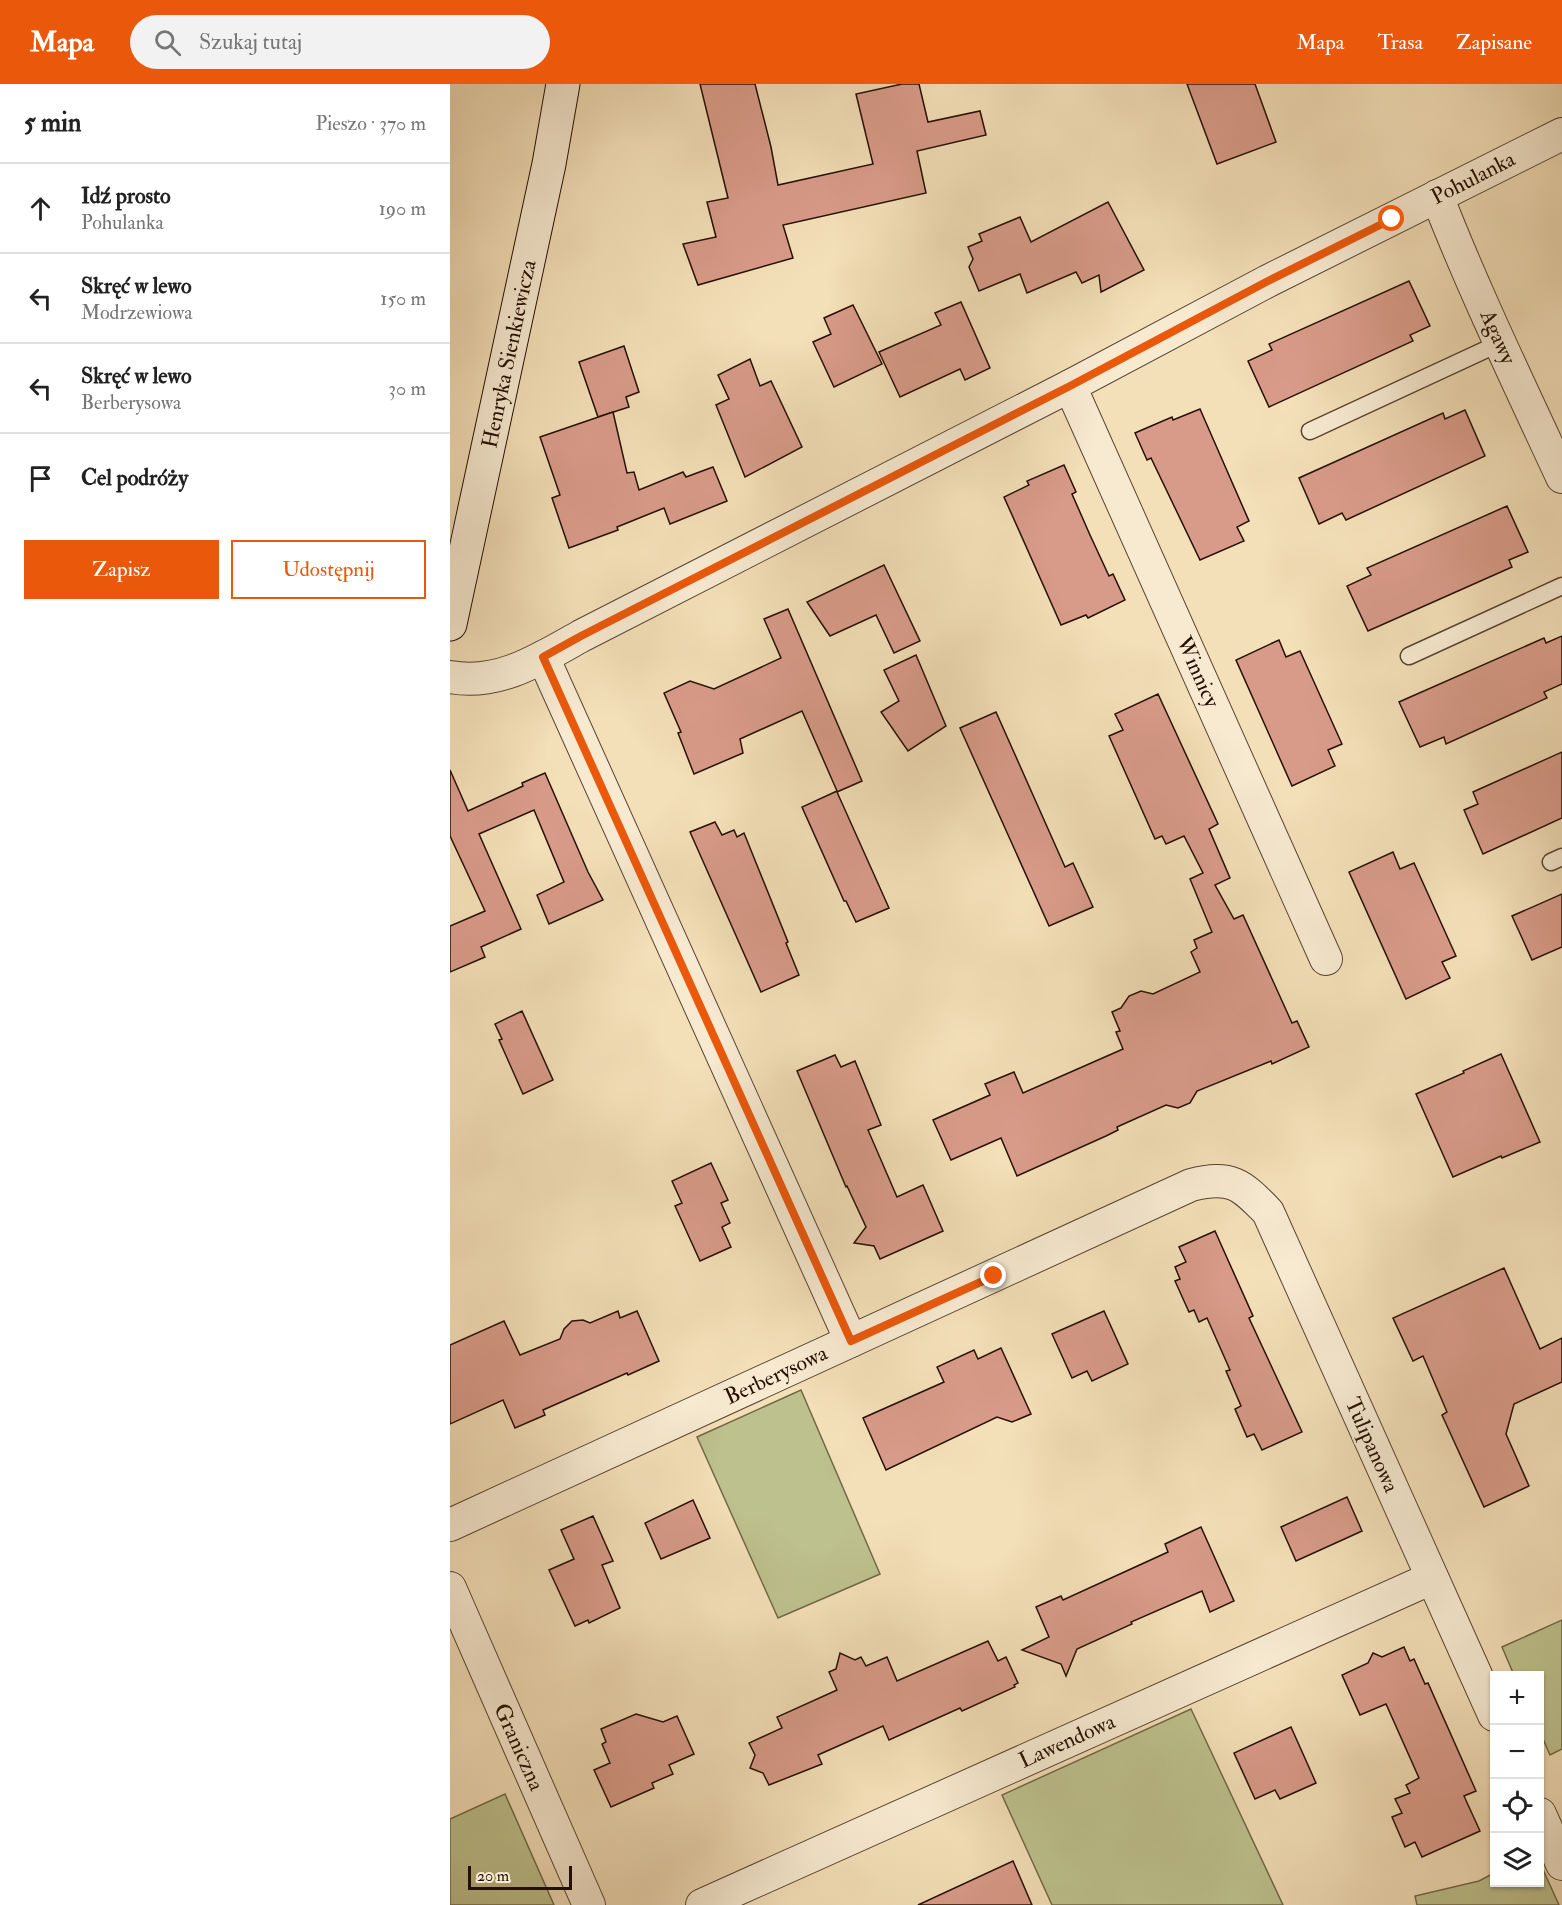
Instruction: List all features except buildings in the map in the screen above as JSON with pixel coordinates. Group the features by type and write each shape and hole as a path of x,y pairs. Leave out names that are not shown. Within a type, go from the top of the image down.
{"street":[{"name":"Henryka Sienkiewicza","path":"450,624 547,176 563,84"},
{"name":"Pohulanka","path":"450,677 483,679 512,671 543,657 1070,386 1268,281 1562,134"},
{"name":"Agawy","path":"1437,196 1500,343 1562,477"},
{"name":"Winnicy","path":"1070,386 1326,959"},
{"path":"543,657 851,1341"},
{"name":"Berberysowa","path":"450,1525 1191,1185 1212,1180 1237,1184"},
{"name":"Tulipanowa","path":"1237,1184 1250,1193 1268,1212 1490,1706"},
{"name":"Lawendowa","path":"702,1905 1432,1578"},
{"name":"Graniczna","path":"450,1588 589,1905"},
{"path":"1544,1825 1562,1864"}],"lane":[{"path":"1310,431 1500,343"},
{"path":"1409,656 1562,586"}],"green space":[{"path":"801,1390 880,1574 778,1618 697,1437"},
{"path":"1562,1620 1562,1749 1550,1755 1544,1741 1544,1671 1512,1671 1502,1647"},
{"path":"1191,1709 1283,1905 1052,1905 1002,1795"},
{"path":"505,1794 554,1905 450,1905 450,1819"},
{"path":"1544,1872 1559,1905 1417,1905 1415,1896 1479,1881 1490,1875 1490,1887 1544,1887"}],"route":[{"path":"994,1276 851,1341 543,657 1392,219"}]}
